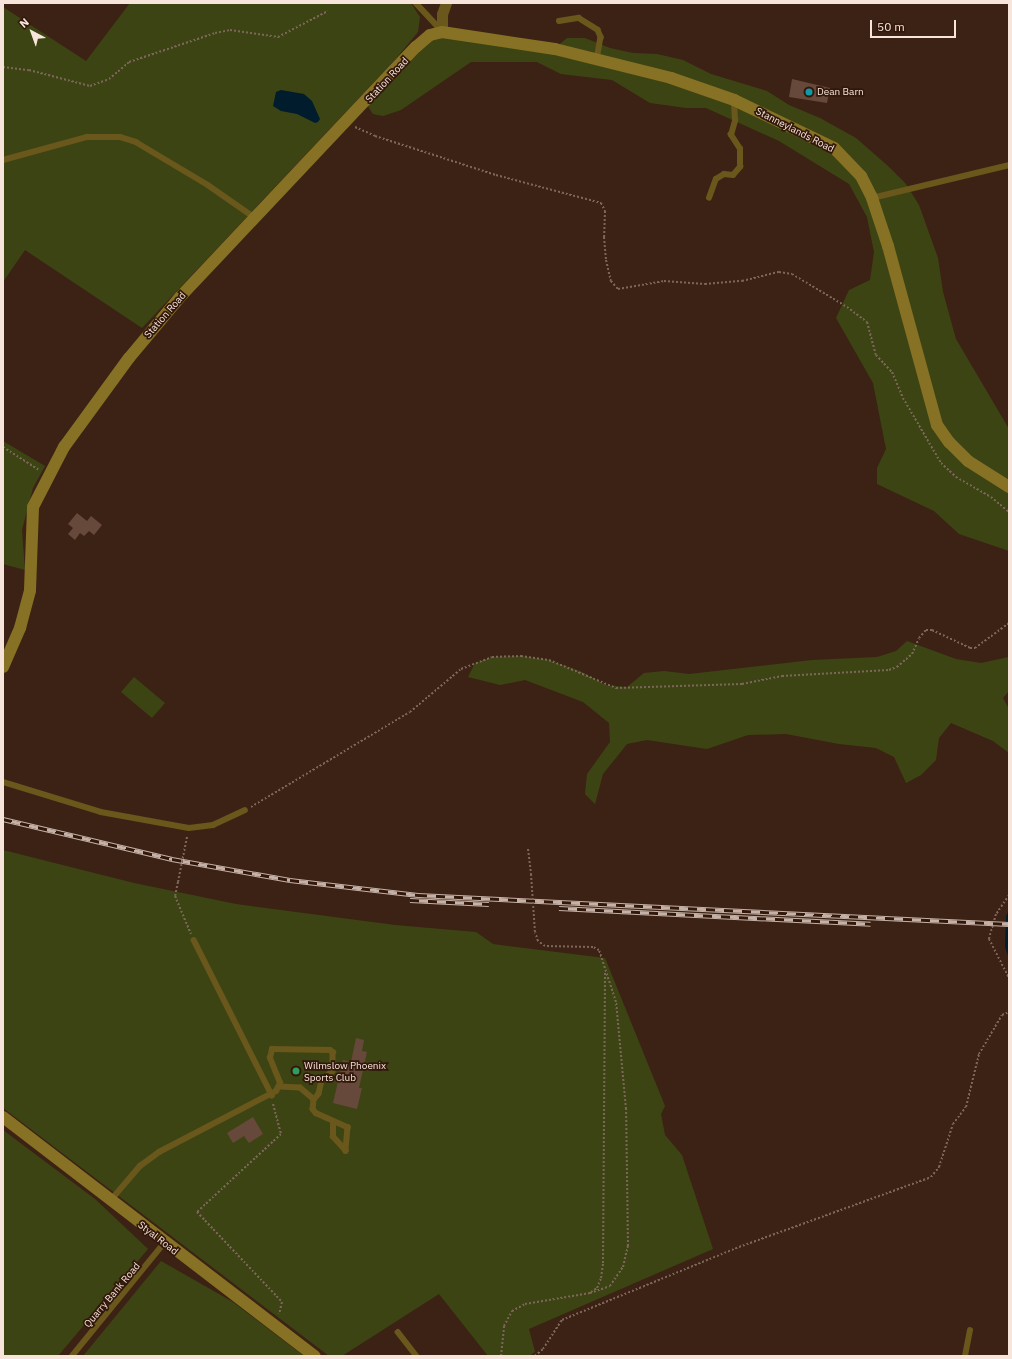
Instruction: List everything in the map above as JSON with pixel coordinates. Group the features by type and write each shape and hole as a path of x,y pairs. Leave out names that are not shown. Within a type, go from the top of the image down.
{"street":[{"path":"442,32 442,14 446,3"},
{"name":"Stanneylands Road","path":"442,32 555,49 671,78 734,100 834,148 850,162 861,176 872,198 888,246 937,426 948,442 968,461 1009,487"},
{"name":"Station Road","path":"3,667 27,606 32,573 33,507 47,475 80,423 149,333 254,217 348,121 416,47 430,35 442,32"},
{"name":"Styal Road","path":"3,1117 164,1243 315,1356"}],"lane":[{"path":"416,3 442,32"},
{"path":"559,21 579,18 598,30 602,37 597,60"},
{"path":"709,198 716,179 724,174 733,175 740,167 740,149 731,134 735,121 734,100"},
{"path":"3,160 87,137 120,137 136,142 254,217"},
{"path":"872,198 1009,165"},
{"path":"3,782 101,812 189,828 213,825 245,810"},
{"path":"194,940 272,1094"},
{"path":"280,1087 270,1058 272,1049 330,1050 334,1055 333,1071 322,1080 319,1094 314,1100 314,1111 333,1122 345,1124 348,1127 346,1151 333,1137 333,1122"},
{"path":"111,1200 140,1166 159,1152 272,1094 280,1087 300,1088 314,1100"},
{"name":"Quarry Bank Road","path":"72,1356 164,1243"},
{"path":"965,1356 970,1330"},
{"path":"398,1332 417,1356"}],"path":[{"path":"3,67 29,70 90,86 104,83 133,60 216,33 230,30 278,37 328,12"},
{"path":"348,121 368,133 390,141 496,175 601,203 605,211 604,237 606,260 611,281 618,289 664,281 705,284 742,281 779,272 792,274 847,307 867,322 871,330 875,352 892,372 897,384"},
{"path":"3,448 47,475"},
{"path":"245,810 410,712 452,675 461,669 492,657 521,656 549,660 616,688 742,684 782,676 889,670 897,666 912,654 919,638 926,630 932,630 970,648 975,648 1009,623"},
{"path":"187,837 175,896 194,940"},
{"path":"501,1356 504,1326 512,1311 525,1304 590,1293 610,1286 615,1281 623,1267 628,1246 626,1109 621,1037 616,1002 599,950 593,947 545,946 538,941 535,932 528,849"},
{"path":"1009,895 996,914 989,939 1009,978"},
{"path":"590,1293 599,1283 603,1263 605,970"},
{"path":"535,1356 543,1349 562,1320 569,1316 739,1247 931,1177 939,1167 953,1124 966,1107 979,1054 1002,1015 1009,1012"},
{"path":"272,1094 281,1134 197,1212 282,1302 278,1318 272,1325"}],"green space":[{"path":"130,3 411,3 420,17 418,32 394,61 142,328 25,250 3,282 3,7 86,61"},
{"path":"430,35 554,49 567,38 585,38 610,48 633,53 657,54 683,60 711,74 767,91 789,105 820,118 856,138 888,166 906,184 919,205 938,258 943,292 956,339 1009,429 1009,551 959,534 934,511 877,484 877,468 886,449 873,383 836,318 849,290 870,280 874,252 867,217 849,184 779,141 706,108 686,108 650,103 612,80 561,74 537,62 471,62 401,110 383,116 373,114 366,103"},
{"path":"3,441 45,466 33,488 22,530 25,570 3,564"},
{"path":"907,641 956,659 981,663 1009,657 1009,691 1003,698 1009,709 1009,753 993,741 951,723 939,738 936,760 921,775 906,783 894,757 876,748 839,744 786,734 748,735 707,749 647,740 627,744 603,774 595,804 585,794 587,774 610,742 609,723 583,702 525,680 500,685 468,677 475,663 492,657 521,656 549,660 580,671 606,685 627,687 644,673 664,671 689,674 812,660 877,657 896,651"},
{"path":"134,677 165,703 152,718 121,692"},
{"name":"Wilmslow Phoenix Sports Club","path":"3,850 134,883 236,904 395,925 476,932 493,944 605,958 665,1106 661,1114 665,1135 682,1155 713,1249 529,1329 535,1352 529,1356 488,1356 439,1294 342,1356 329,1356 3,1108"},
{"path":"3,1130 95,1199 148,1249 58,1356 3,1356"},
{"path":"161,1261 233,1302 304,1356 83,1356"}],"water":[{"path":"281,90 304,94 312,101 320,119 318,122 315,123 297,114 281,111 273,106 276,92"},
{"path":"1009,910 1009,958 1005,947 1006,916"}],"building":[{"name":"Dean Barn","path":"792,79 830,88 827,103 789,97"},
{"path":"77,513 87,521 91,516 102,525 94,535 89,531 84,536 80,533 75,540 68,534 73,528 68,524"},
{"path":"356,1038 364,1040 362,1051 367,1052 359,1088 362,1088 357,1109 333,1103 343,1060 351,1062"},
{"path":"253,1117 263,1134 249,1143 244,1136 233,1143 227,1133"}],"railway":[{"path":"3,819 172,859 290,880 418,895 1009,924"},
{"path":"410,900 489,904"},
{"path":"559,908 871,924"}],"place":[{"name":"Dean Barn","path":"809,92"},
{"name":"Wilmslow Phoenix Sports Club","path":"296,1071"}]}
